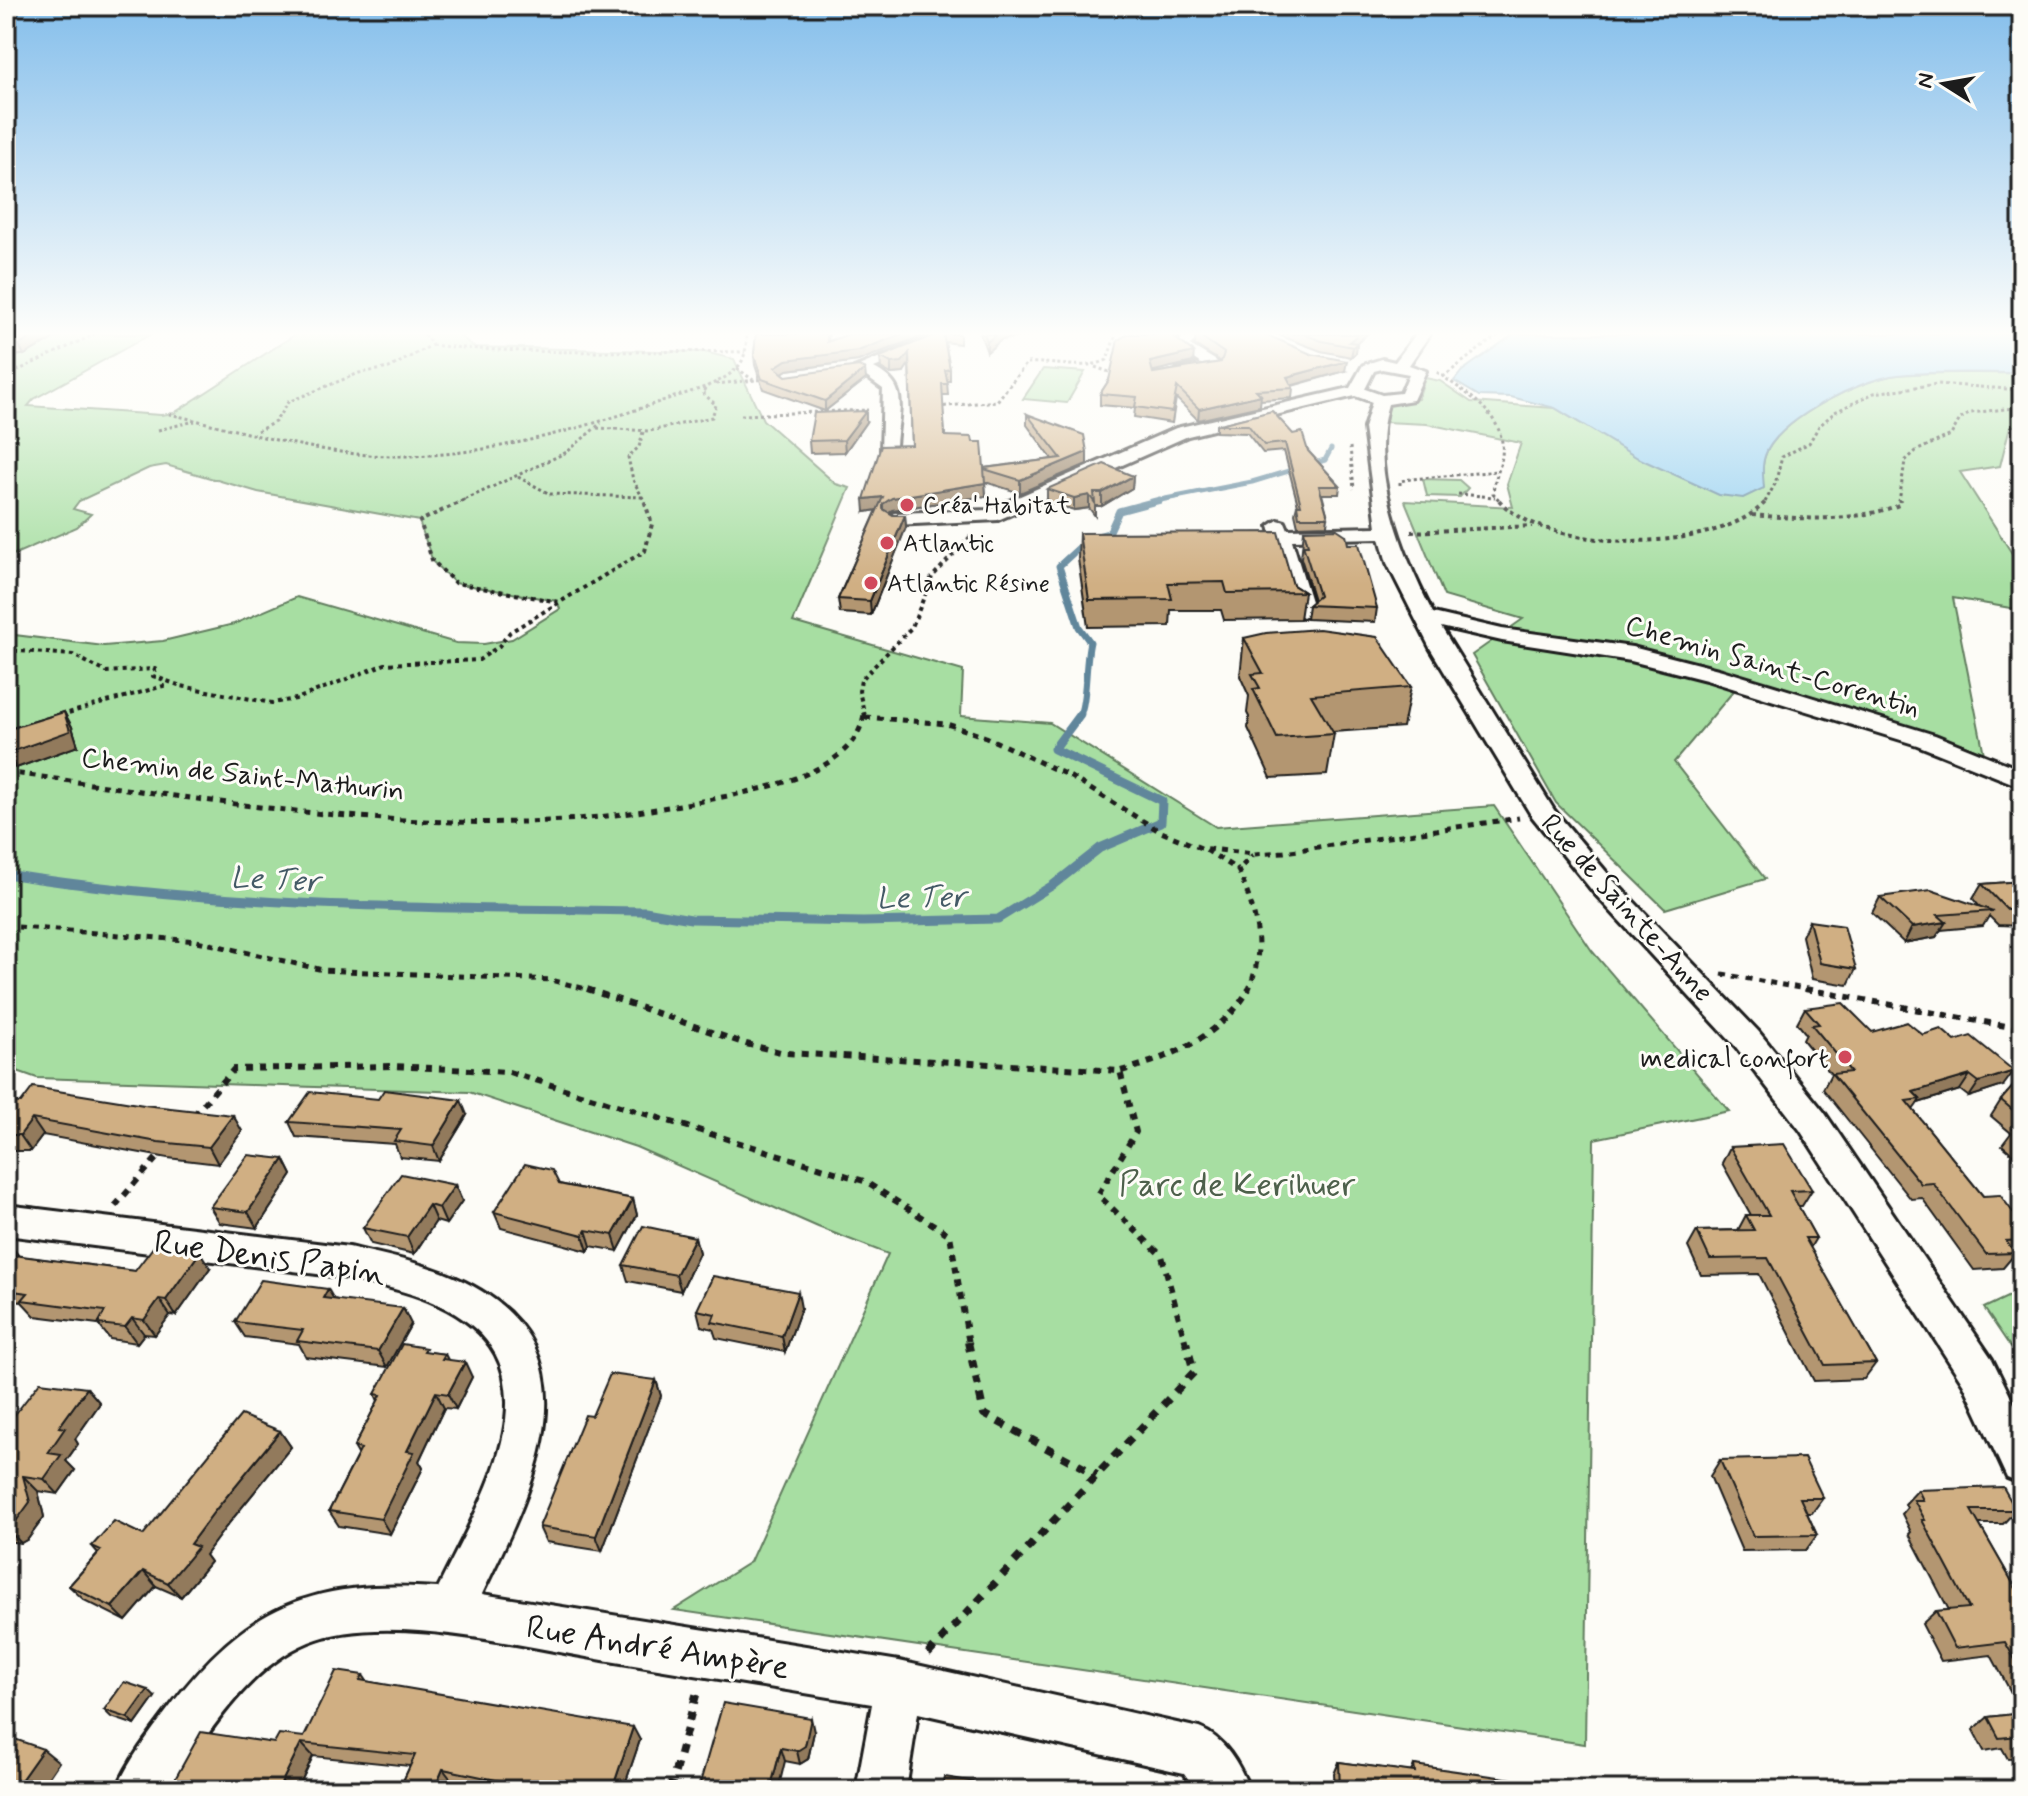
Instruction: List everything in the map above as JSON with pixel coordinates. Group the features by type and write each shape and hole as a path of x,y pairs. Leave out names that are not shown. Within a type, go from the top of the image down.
{"street":[{"path":"887,446 889,418"},
{"path":"894,519 991,516 1182,432 1242,418"},
{"name":"Rue de Sainte-Anne","path":"1375,418 1372,428 1387,532 1397,563 1441,648 1544,815 1604,887 1747,1039 1804,1111 1978,1372 2022,1427"},
{"path":"1303,611 1281,535 1387,532"},
{"name":"Chemin Saint-Corentin","path":"1425,617 1502,635 1632,654 1714,675 1926,740 2022,779"},
{"name":"Chemin Saint-Corentin","path":"1441,648 1502,635"},
{"name":"Rue Denis Papin","path":"6,1220 384,1268 451,1292 490,1316 517,1347 528,1394 522,1453 450,1612"},
{"name":"Rue de Sainte-Anne","path":"1978,1372 2022,1464"},
{"name":"Rue André Ampère","path":"141,1790 188,1718 234,1668 280,1632 338,1612 376,1607 450,1612 899,1685 1199,1752 1225,1790"},
{"path":"881,1790 899,1685"}],"path":[{"path":"189,418 348,453 394,457 439,455 510,444 613,418"},
{"path":"256,431 275,422 277,418"},
{"path":"597,428 643,432 708,418"},
{"path":"1490,418 1501,434 1503,455 1493,483 1495,497 1511,516 1533,526 1576,535 1675,537 1734,526 1752,515 1771,495 1780,460 1804,447 1828,418"},
{"path":"1752,515 1823,518 1888,510 1899,505 1905,461 1916,451 1951,435 1962,418"},
{"path":"158,430 200,420"},
{"path":"559,602 455,583 432,560 427,538 419,526 426,516 567,452 601,422"},
{"path":"6,650 73,655 106,672 147,667 155,669 153,676 168,685 260,703 290,701 353,673 386,664 420,659 449,664 483,660 498,649 510,632 645,551 653,538 652,515 627,467 628,457 639,447 643,432"},
{"path":"1401,491 1400,481 1498,471"},
{"path":"517,476 550,494 642,497"},
{"path":"1458,494 1495,497"},
{"path":"6,926 197,941 323,970 551,980 609,995 746,1044 785,1053 1120,1071 1179,1052 1226,1016 1257,971 1259,946 1249,893 1238,870 1201,848 1161,832 1069,776 961,728 865,717 859,691 867,670 912,627 938,569 991,516"},
{"path":"1387,532 1533,526"},
{"path":"58,717 168,685"},
{"name":"Chemin de Saint-Mathurin","path":"6,772 345,814 443,819 557,818 704,804 795,780 833,760 853,740 865,717"},
{"path":"1201,848 1254,854 1544,815"},
{"path":"1238,870 1254,854"},
{"path":"1713,972 2022,1029"},
{"path":"184,1127 234,1069 392,1066 509,1072 864,1181 950,1235 962,1314 984,1414 1097,1475"},
{"path":"899,1685 1194,1372 1162,1256 1098,1195 1136,1132 1120,1071"},
{"path":"94,1231 164,1150"},
{"path":"670,1790 707,1656"}],"green space":[{"name":"Parc de Kerihuer","path":"6,418 762,418 836,484 850,488 793,622 963,671 961,716 1050,723 1216,827 1494,806 1592,951 1729,1111 1594,1139 1585,1744 674,1610 750,1562 888,1254 818,1227 636,1147 469,1092 37,1078 6,1067 6,634 104,646 163,641 234,624 297,597 456,643 484,644 512,639 560,609 557,601 455,583 433,562 419,521 258,492 166,465 149,468 79,501 73,509 91,514 77,527 6,558"},
{"path":"1386,418 1571,418 1763,488 1767,451 1800,418 2022,418 2022,426 2010,426 2000,466 1960,472 2022,569 2022,610 1953,598 1984,754 1737,687 1674,762 1765,879 1665,909 1556,803 1472,655 1523,619 1444,596 1405,501 1513,507 1507,484 1521,443 1427,424 1385,422"},
{"path":"1423,479 1459,480 1468,488 1460,497 1427,496"},
{"path":"2022,1290 2022,1364 1984,1308"}],"water":[{"path":"1571,418 1800,418 1776,438 1767,451 1763,469 1764,488 1743,498 1719,495 1638,458"}],"building":[{"path":"813,418 861,418 844,440 809,441"},
{"path":"911,418 944,418 945,436 972,437 973,442 982,442 984,468 1061,458 1030,418 1037,418 1084,435 1087,452 1020,480 984,469 985,483 892,498 883,504 883,509 893,515 905,515 870,601 838,599 883,497 864,499 881,446 912,445"},
{"path":"1245,418 1278,418 1293,434 1302,432 1308,451 1340,486 1319,486 1328,517 1299,517 1297,505 1301,505 1285,443 1264,445 1248,425 1216,425"},
{"path":"1104,464 1133,476 1102,493 1094,493 1095,503 1089,495 1074,498 1047,489"},
{"path":"1337,529 1346,535 1348,544 1359,544 1377,608 1308,605 1319,596 1303,545 1308,545 1304,530"},
{"path":"1278,532 1293,585 1304,592 1227,593 1224,582 1168,583 1172,599 1089,600 1079,533"},
{"path":"1319,629 1377,637 1411,687 1311,695 1334,734 1277,738 1253,689 1260,688 1252,674 1263,673 1244,638"},
{"path":"64,712 70,731 6,753 6,730"},
{"path":"2022,881 2022,910 2007,910 1982,884"},
{"path":"1931,890 1993,911 1938,915 1946,922 1912,927 1880,897"},
{"path":"1809,921 1844,926 1856,969 1820,963"},
{"path":"1843,1003 1872,1032 1907,1022 1923,1035 1941,1029 1955,1041 1971,1036 2014,1071 1979,1082 1970,1075 1913,1092 1920,1099 1906,1101 1983,1196 2000,1195 2022,1224 2022,1240 2006,1241 2015,1253 1986,1254 1933,1183 1921,1184 1832,1074 1851,1072 1812,1025 1819,1024 1805,1008"},
{"path":"2015,1084 2022,1090 2022,1118 2001,1100"},
{"path":"33,1087 144,1105 233,1115 209,1147 158,1142 32,1119 20,1135 6,1135 6,1102 21,1103"},
{"path":"384,1090 461,1100 433,1146 394,1141 401,1130 289,1122 310,1092 378,1099"},
{"path":"2022,1126 2022,1137 2013,1129"},
{"path":"1784,1144 1812,1190 1790,1191 1816,1238 1805,1238 1876,1363 1825,1365 1768,1258 1710,1259 1697,1231 1754,1230 1746,1215 1769,1215 1730,1147"},
{"path":"248,1155 284,1159 248,1212 210,1207"},
{"path":"525,1164 552,1170 559,1184 633,1199 613,1235 586,1230 583,1235 494,1212"},
{"path":"401,1174 455,1185 439,1208 429,1205 407,1237 363,1228"},
{"path":"643,1226 695,1237 676,1275 623,1265"},
{"path":"154,1246 200,1252 166,1300 159,1299 144,1320 132,1318 125,1327 98,1324 105,1311 22,1300 28,1293 13,1291 16,1287 6,1286 6,1254 135,1271"},
{"path":"713,1276 798,1292 782,1336 712,1322 715,1314 697,1310"},
{"path":"261,1280 328,1289 323,1298 403,1308 378,1351 297,1341 303,1330 235,1322"},
{"path":"402,1344 445,1354 442,1359 465,1362 448,1394 436,1392 407,1451 414,1452 381,1519 329,1511 361,1449 354,1447 381,1395 375,1394"},
{"path":"610,1374 656,1380 596,1536 539,1527 585,1415 592,1416"},
{"path":"40,1382 87,1388 59,1427 65,1428 48,1453 61,1455 44,1479 23,1476 30,1502 14,1524 6,1528 6,1426"},
{"path":"241,1415 280,1431 190,1544 198,1547 168,1583 143,1571 112,1607 69,1586 101,1550 92,1546 114,1521 143,1535"},
{"path":"1804,1458 1823,1498 1800,1498 1817,1535 1753,1536 1720,1460"},
{"path":"2003,1487 2016,1510 1971,1510 2022,1599 2022,1672 2005,1642 1955,1648 1936,1611 1969,1608 1914,1500 1923,1500 1918,1490"},
{"path":"336,1671 363,1675 360,1680 633,1727 612,1790 544,1790 443,1769 434,1790 399,1790 415,1755 301,1743 278,1790 169,1790 201,1732 274,1743 279,1734 304,1737"},
{"path":"124,1682 148,1690 128,1718 104,1710"},
{"path":"723,1703 811,1718 805,1746 797,1751 781,1748 770,1790 698,1790"},
{"path":"2022,1713 2022,1743 2018,1736 1999,1738 1988,1717"},
{"path":"6,1736 43,1749 14,1790 6,1790"},
{"path":"1339,1762 1415,1772 1414,1765 1519,1780 1521,1790 1340,1790"},
{"path":"945,1777 1012,1788 1012,1790 942,1790"}],"waterway":[{"name":"Le Ter","path":"1159,500 1252,482 1325,460 1331,449"},
{"name":"Le Ter","path":"1097,536 1109,533 1119,511 1159,500"},
{"name":"Le Ter","path":"1150,502 1159,500"},
{"name":"Le Ter","path":"1080,714 1090,642 1079,627 1059,566 1084,543"},
{"name":"Le Ter","path":"6,874 165,894 325,904 645,911 691,919 863,922 998,919 1053,885 1100,848 1161,822 1162,801 1054,749 1080,714"}],"place":[{"name":"Créa' Habitat","path":"907,505"},
{"name":"Atlantic","path":"887,543"},
{"name":"Atlantic Résine","path":"871,583"},
{"name":"medical confort","path":"1845,1057"}]}
